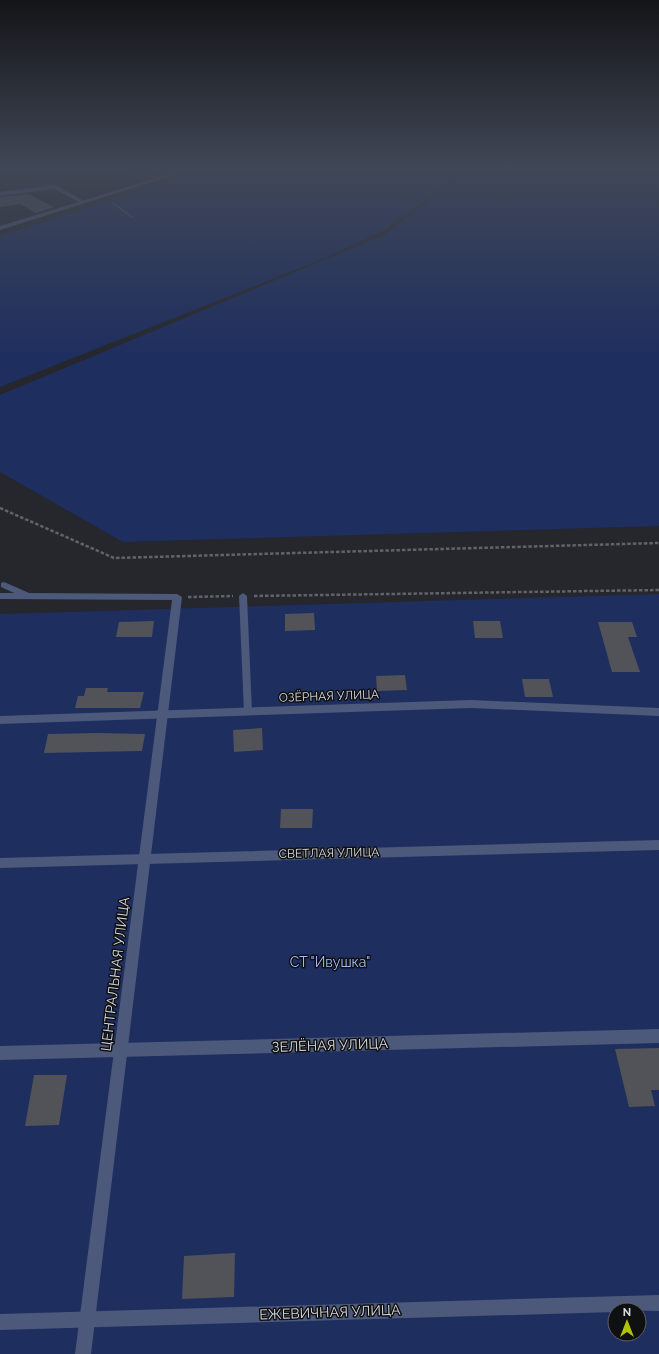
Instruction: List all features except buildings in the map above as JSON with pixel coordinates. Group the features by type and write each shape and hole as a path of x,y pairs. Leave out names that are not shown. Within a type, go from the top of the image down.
{"street":[{"path":"1,584 35,597"},
{"path":"0,596 177,597"},
{"name":"ЦЕНТРАЛЬНАЯ УЛИЦА","path":"83,1354 177,597"},
{"name":"ОЗЁРНАЯ УЛИЦА","path":"0,720 471,704 659,712"},
{"name":"СВЕТЛАЯ УЛИЦА","path":"0,863 659,844"},
{"name":"ЗЕЛЁНАЯ УЛИЦА","path":"0,1053 659,1036"},
{"name":"ЕЖЕВИЧНАЯ УЛИЦА","path":"0,1322 659,1303"}],"lane":[{"path":"243,596 248,712"}],"path":[{"path":"0,508 114,558 659,542"},
{"path":"177,597 659,590"}],"green space":[{"path":"15,231 381,231 325,258 0,387 0,236"},
{"path":"390,231 659,231 659,526 123,542 0,472 0,395"},
{"name":"СТ \"Ивушка\"","path":"659,594 659,1354 0,1354 0,614"}]}
